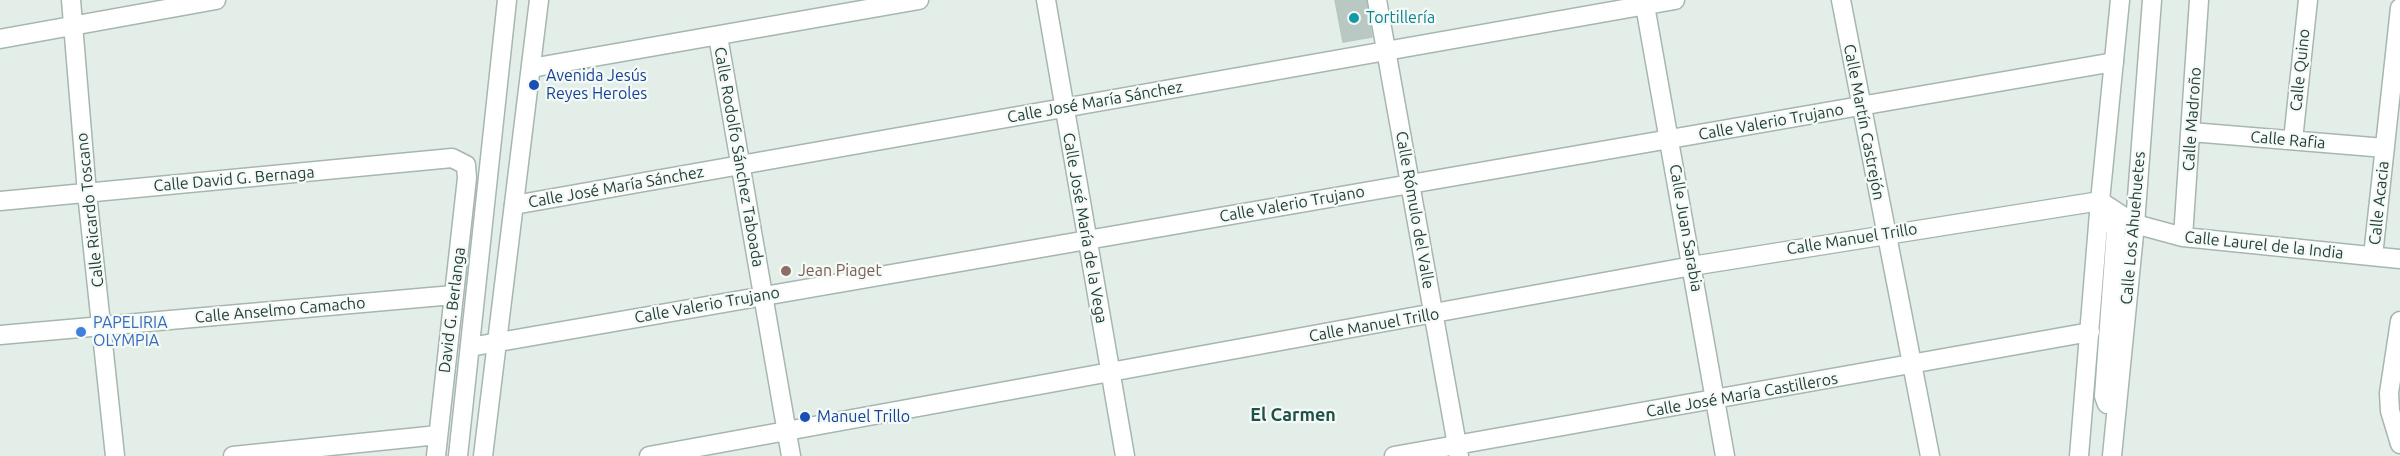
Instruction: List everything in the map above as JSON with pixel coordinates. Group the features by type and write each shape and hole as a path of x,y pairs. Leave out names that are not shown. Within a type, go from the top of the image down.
{"street":[{"name":"Calle Ricardo Toscano","path":"71,0 87,193 103,325 115,456"},
{"path":"0,39 216,0"},
{"path":"458,456 507,0"},
{"path":"483,456 539,0"},
{"path":"531,68 919,0"},
{"name":"Calle José María de la Vega","path":"1046,0 1125,456"},
{"name":"Calle Rómulo del Valle","path":"1377,0 1458,451"},
{"name":"Calle José María Sánchez","path":"514,205 1387,51 1645,3 1675,0"},
{"name":"Calle Martín Castrejón","path":"1841,0 1930,456"},
{"name":"Calle Los Ahuehuetes","path":"2079,456 2100,201 2120,0"},
{"name":"Calle Los Ahuehuetes","path":"2112,456 2135,224 2152,0"},
{"name":"Calle Madroño","path":"2183,237 2199,0"},
{"name":"Calle Quino","path":"2293,140 2308,0"},
{"name":"Calle Juan Sarabia","path":"1645,3 1725,456"},
{"name":"Calle Acacia","path":"2373,256 2400,8"},
{"name":"Calle Rodolfo Sánchez Taboada","path":"718,36 791,456"},
{"name":"Calle Valerio Trujano","path":"470,346 2114,63"},
{"name":"Calle Rafia","path":"2191,132 2385,148"},
{"name":"Calle David G. Bernaga","path":"0,201 452,158 466,165"},
{"name":"David G. Berlanga","path":"436,456 467,178 466,165"},
{"path":"2100,201 2116,230 2104,396 2114,426"},
{"name":"Calle Laurel de la India","path":"2100,201 2135,224 2183,237 2400,259"},
{"name":"Calle Manuel Trillo","path":"649,456 1692,266 1886,233 2100,201"},
{"name":"Calle Anselmo Camacho","path":"0,335 453,295"},
{"path":"2400,321 2388,393 2390,411 2400,444"},
{"name":"Calle José María Castilleros","path":"1394,456 1458,451 1715,400 2090,332"},
{"path":"233,456 438,435"}],"building":[{"name":"Tortillería","path":"1335,0 1366,0 1372,37 1343,42"}],"place":[{"name":"Tortillería","path":"1354,18"},
{"name":"Avenida Jesús Reyes Heroles","path":"534,85"},
{"name":"Jean Piaget","path":"786,271"},
{"name":"PAPELIRIA OLYMPIA","path":"81,332"},
{"name":"Manuel Trillo","path":"805,417"}],"district":[{"name":"El Carmen","path":"1293,415"}]}
